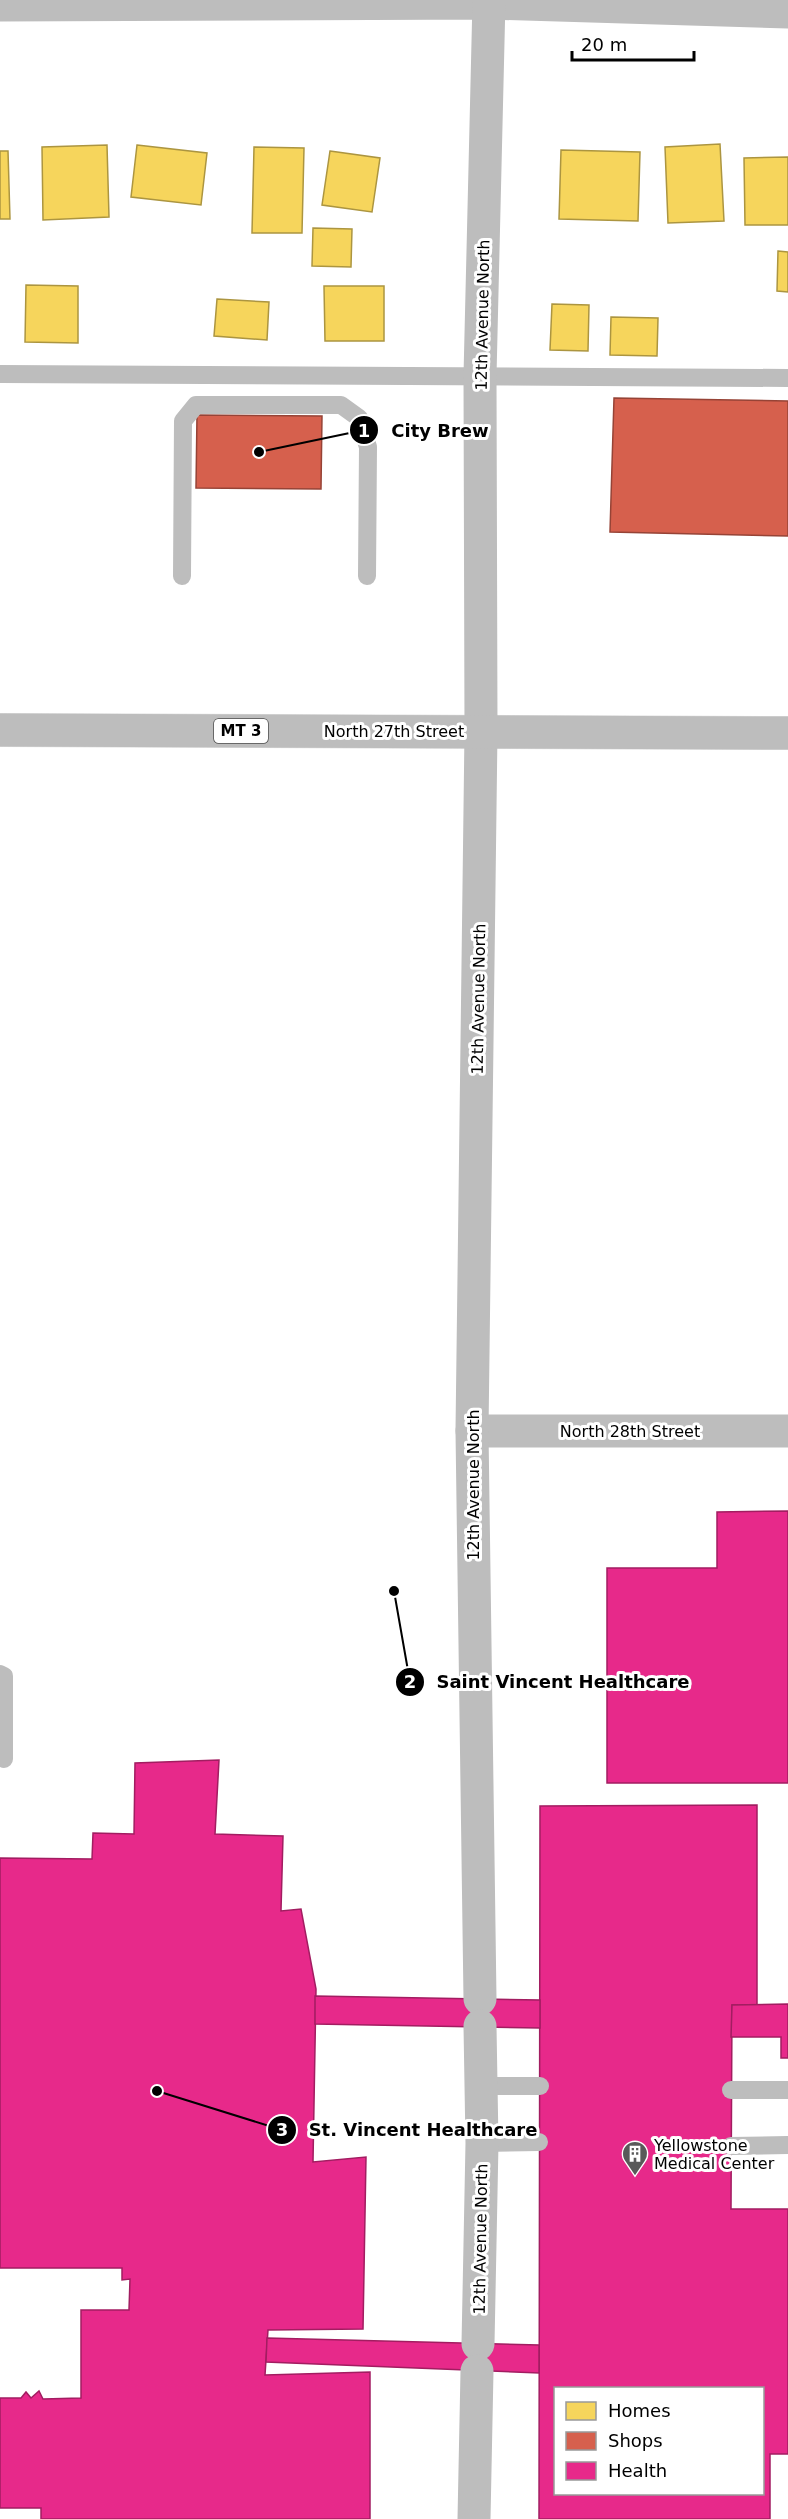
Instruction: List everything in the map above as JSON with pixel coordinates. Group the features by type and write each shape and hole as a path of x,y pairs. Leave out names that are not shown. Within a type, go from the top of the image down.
{"street":[{"path":"0,4 489,2 788,12"},
{"name":"12th Avenue North","path":"474,2519 482,2143 472,1431 481,731 480,376 489,2"},
{"name":"North 27th Street","path":"0,730 788,733"},
{"name":"North 28th Street","path":"472,1431 788,1431"}],"lane":[{"path":"0,374 788,378"},
{"path":"182,576 183,421 196,405 341,405 359,418 368,447 367,576"},
{"path":"0,1674 4,1676 4,1759"},
{"path":"481,2086 540,2086"},
{"path":"731,2090 788,2091"},
{"path":"482,2143 539,2142"},
{"path":"731,2146 788,2145"}],"building: Homes":[{"path":"720,144 724,221 668,223 665,147"},
{"path":"107,145 109,217 43,220 42,147"},
{"path":"137,145 207,153 201,205 131,197"},
{"path":"254,147 304,148 302,233 252,233"},
{"path":"561,150 640,152 638,221 559,219"},
{"path":"0,151 8,151 10,219 0,219"},
{"path":"330,151 380,158 372,212 322,205"},
{"path":"788,157 788,225 745,225 744,158"},
{"path":"313,228 352,229 351,267 312,266"},
{"path":"778,251 788,252 788,292 777,291"},
{"path":"26,285 78,286 78,343 25,342"},
{"path":"324,286 384,286 384,341 325,341"},
{"path":"217,299 269,302 267,340 214,336"},
{"path":"552,304 589,305 588,351 550,350"},
{"path":"611,317 658,318 657,356 610,355"}],"building: Shops":[{"path":"614,398 788,401 788,536 610,532"},
{"path":"197,415 322,416 321,489 196,488"}],"building: Health":[{"path":"788,1511 788,1783 607,1783 607,1568 717,1568 717,1512"},
{"path":"219,1760 215,1834 283,1836 281,1911 301,1909 316,1989 313,2162 366,2157 363,2329 268,2330 265,2375 370,2372 370,2519 41,2519 41,2508 0,2508 0,2398 21,2398 26,2392 31,2398 39,2391 43,2399 81,2398 81,2310 129,2310 130,2279 122,2280 122,2268 0,2268 0,1858 92,1859 93,1833 134,1834 135,1763"},
{"name":"Yellowstone Medical Center","path":"757,1805 757,2005 732,2005 731,2209 788,2209 788,2454 770,2454 770,2519 539,2519 540,1806"},
{"path":"315,1996 540,2000 540,2028 315,2024"},
{"path":"788,2004 788,2058 781,2058 781,2037 731,2037 732,2005"},
{"path":"267,2338 539,2345 539,2373 266,2362"}],"place":[{"name":"City Brew","path":"259,452"},
{"name":"Saint Vincent Healthcare","path":"394,1591"},
{"name":"St. Vincent Healthcare","path":"157,2091"},
{"name":"Yellowstone Medical Center","path":"635,2177"}]}
